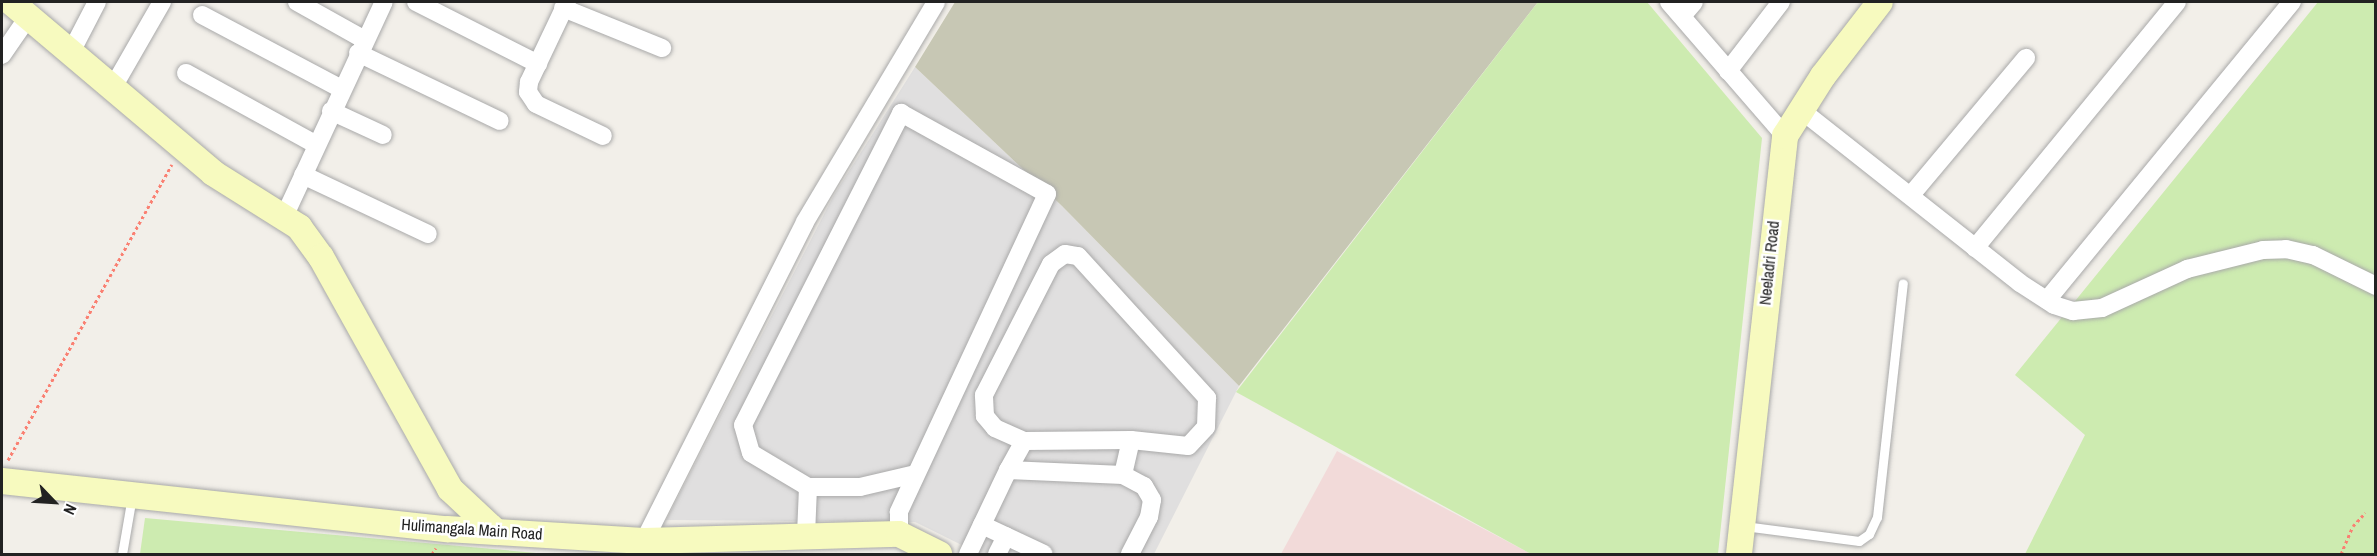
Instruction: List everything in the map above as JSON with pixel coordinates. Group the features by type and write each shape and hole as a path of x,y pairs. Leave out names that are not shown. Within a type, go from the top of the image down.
{"street":[{"path":"70,54 97,2"},
{"path":"112,89 162,2"},
{"path":"297,2 361,47 500,121"},
{"path":"284,217 361,47 384,2"},
{"path":"416,2 538,63"},
{"path":"644,541 805,222 936,2"},
{"path":"1669,2 1785,136"},
{"path":"1682,16 1694,2"},
{"path":"1728,71 1781,2"},
{"name":"Neeladri Road","path":"1739,555 1785,136 1801,110 1880,2"},
{"path":"1975,248 2177,2"},
{"path":"2047,300 2292,2"},
{"path":"603,136 531,99 529,82 565,5 662,48"},
{"path":"2,55 19,9 213,173 299,227 321,257 450,489 495,531"},
{"path":"202,15 342,89"},
{"path":"1911,195 2026,58"},
{"path":"186,73 317,145"},
{"path":"1801,110 1975,248 2047,300 2073,311 2102,308 2187,269 2263,250 2286,249 2341,266 2376,286"},
{"path":"332,111 383,135"},
{"path":"899,534 899,512 1047,194 901,113 743,425 751,453 808,487 860,488 916,474"},
{"path":"303,175 428,234"},
{"path":"1065,254 1078,256 1207,398 1206,427 1188,446 1131,440 1024,441 995,428 985,416 984,395 1051,264 1065,254"},
{"path":"1123,475 1131,440"},
{"path":"968,555 1024,441"},
{"path":"1008,470 1123,475 1144,486 1152,500 1149,517 1130,555"},
{"name":"Hulimangala Main Road","path":"4,471 132,494 495,531 644,541 899,534 927,552"},
{"path":"806,535 808,487"},
{"path":"982,525 1044,555"},
{"path":"997,555 1006,536"}],"lane":[{"path":"1742,526 1843,540 1859,541 1869,534 1876,517 1903,283"},
{"path":"122,555 132,494"}],"path":[{"path":"4,471 182,147"},
{"path":"2341,555 2353,526 2365,513"}],"shaded area":[{"path":"955,2 1538,2 1239,386 1062,206 915,67"},
{"path":"915,67 1062,206 1239,386 1154,554 980,554 915,522 666,520 834,195"},
{"path":"1337,451 1531,554 1281,554"}],"green space":[{"path":"1538,2 1647,2 1762,138 1718,554 1531,554 1236,392"},
{"path":"2318,2 2375,2 2375,554 2025,554 2085,435 2015,375"},
{"path":"145,518 548,554 140,554"}]}
